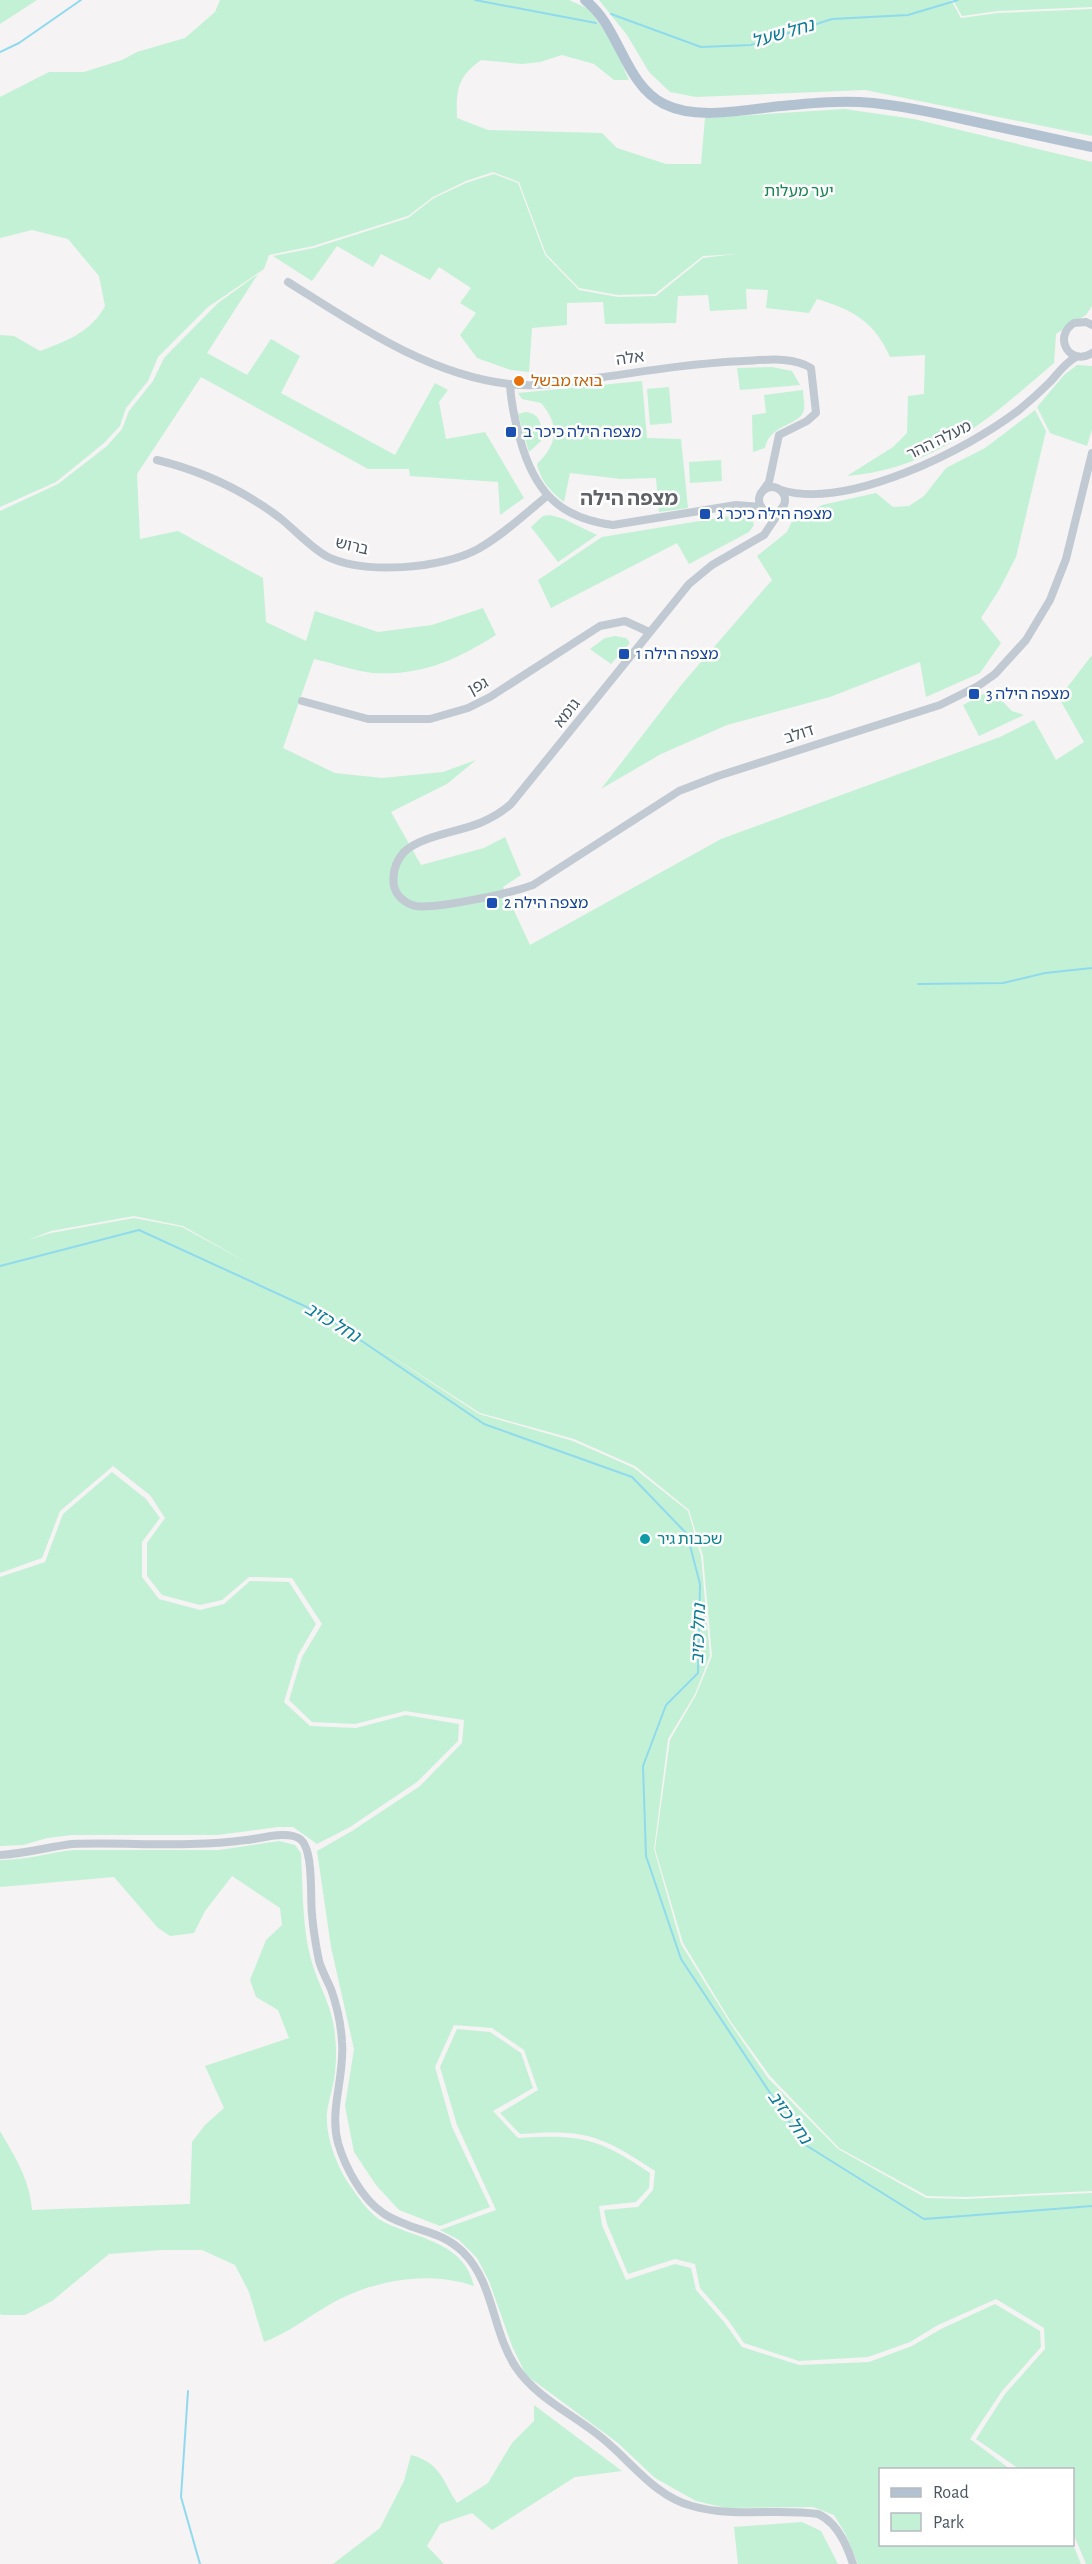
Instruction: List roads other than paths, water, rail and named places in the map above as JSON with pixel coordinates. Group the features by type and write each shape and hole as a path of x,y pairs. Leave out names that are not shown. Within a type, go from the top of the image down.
{"main road":[{"path":"585,0 598,11 644,88 665,104 686,111 726,111 824,102 871,102 907,107 1092,147"}],"street":[{"name":"אלה","path":"288,282 408,352 463,373 510,384 548,385 700,363 761,360 796,362 811,368 816,413 807,421 779,435 770,482 763,491"},
{"path":"1058,373 1064,333 1069,326 1092,317"},
{"path":"1080,322 1092,326"},
{"path":"1064,345 1076,357 1091,355"},
{"name":"מעלה ההר","path":"783,506 799,497 888,479 954,452 1020,409 1067,362 1076,357"},
{"path":"510,384 513,415 525,457 537,482 547,496 558,505 580,517 613,525 736,505 773,512 783,506"},
{"name":"דולב","path":"395,890 401,899 419,906 432,906 526,888 562,869 679,791 718,776 940,705 978,686 1011,658 1026,640 1050,600 1066,559 1092,453"},
{"name":"ברוש","path":"157,460 193,470 237,490 280,518 325,555 352,564 372,566 406,566 463,556 488,543 547,496"},
{"name":"אלה","path":"774,462 779,489"},
{"path":"736,505 763,491 779,489 783,506 764,535"},
{"name":"מעלה ההר","path":"779,489 795,494 814,494"},
{"path":"763,491 759,498 768,525 764,535"},
{"name":"גומא","path":"395,890 394,870 397,861 409,848 480,823 511,804 649,632 699,574 764,535"},
{"name":"גפן","path":"302,701 368,719 430,719 468,708 490,697 600,626 625,621 649,632"},
{"path":"0,1855 24,1854 72,1844 218,1844 278,1836 293,1836 303,1841 308,1851 312,1917 320,1963 337,2010 342,2043 343,2072 334,2112 334,2126 339,2147 354,2179 375,2207 384,2214 443,2237 464,2253 487,2288 501,2337 514,2364 528,2383 545,2399 603,2438 651,2484 676,2500 714,2511 818,2514 837,2530 853,2564"}],"waterway":[{"name":"נחל שעל","path":"0,52 19,43 81,0"},
{"name":"נחל שעל","path":"475,0 596,23"},
{"name":"נחל שעל","path":"611,14 701,47 751,45 832,19 908,15 958,0"},
{"path":"918,984 1003,983 1045,973 1092,968"},
{"name":"נחל כזיב","path":"0,1266 139,1230 322,1314 484,1424 632,1477 687,1534 700,1584 698,1673 666,1705 643,1766 646,1856 681,1959 804,2144 924,2219 1092,2206"},
{"path":"188,2391 181,2497 200,2564"}],"place":[{"name":"בואז מבשל","path":"519,381"},
{"name":"מצפה הילה כיכר ב","path":"511,432"},
{"name":"מצפה הילה כיכר ג","path":"705,514"},
{"name":"מצפה הילה 1","path":"624,654"},
{"name":"מצפה הילה 3","path":"974,694"},
{"name":"מצפה הילה 2","path":"492,903"},
{"name":"שכבות גיר","path":"645,1539"}],"district":[{"name":"מצפה הילה","path":"629,499"}],"park label":[{"name":"יער מעלות","path":"799,191"}]}
